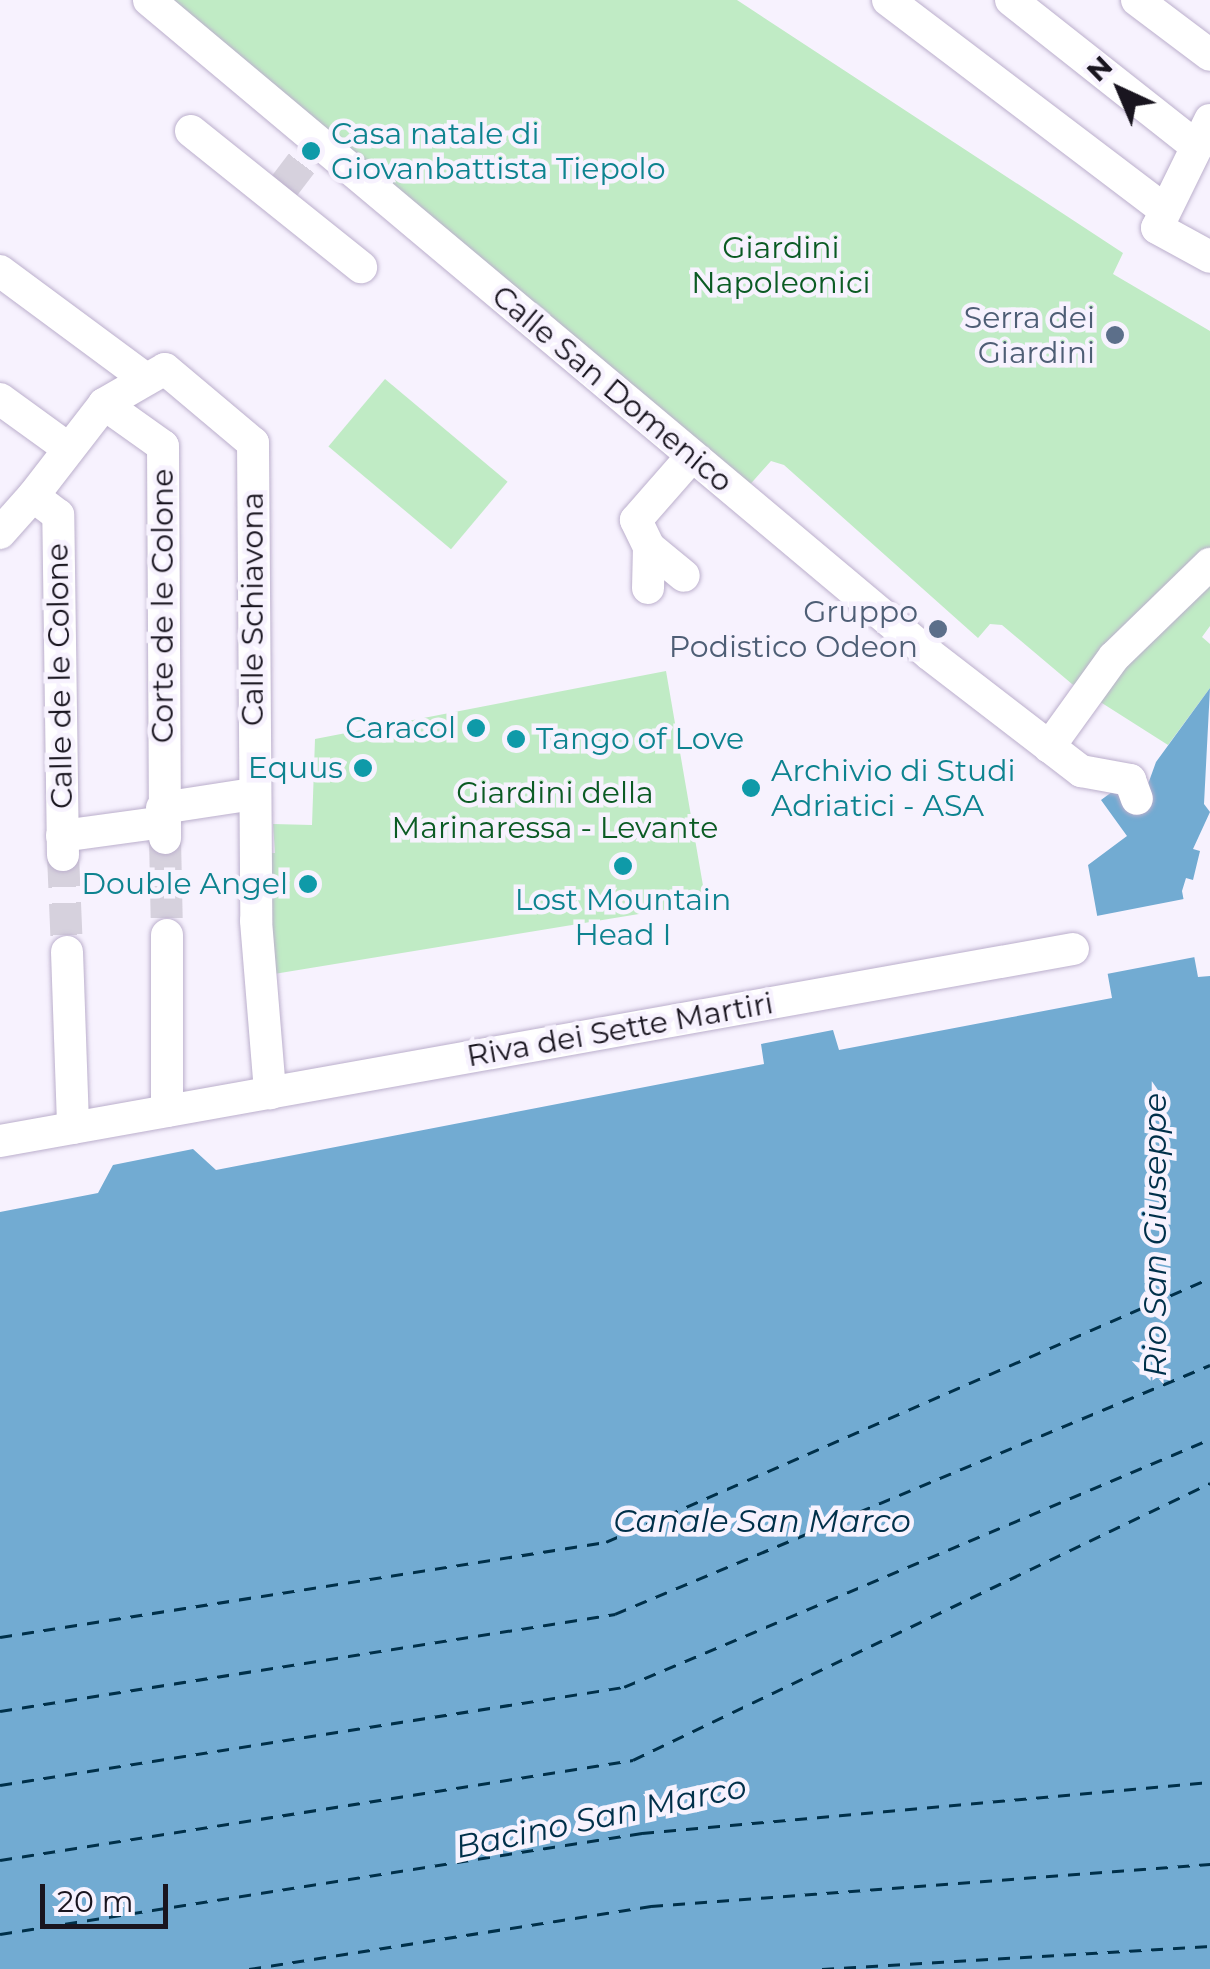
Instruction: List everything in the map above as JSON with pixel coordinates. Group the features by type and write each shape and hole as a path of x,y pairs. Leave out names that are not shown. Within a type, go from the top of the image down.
{"street":[{"name":"Calle San Domenico","path":"148,0 314,147 1049,746 1093,780 1130,780 1138,799"},
{"path":"888,0 1162,214"},
{"path":"1011,0 1203,134 1157,228 1210,257"},
{"path":"1136,0 1210,55"},
{"path":"190,130 278,194 361,267"},
{"name":"Calle Schiavona","path":"0,270 146,379 164,369 253,443 256,921 270,1093"},
{"path":"0,532 104,404 146,379"},
{"path":"0,399 69,449"},
{"name":"Corte de le Colone","path":"104,404 164,446 164,822"},
{"path":"684,576 649,547 636,520 692,456"},
{"name":"Calle de le Colone","path":"32,496 58,514 62,846 164,822"},
{"path":"648,588 649,547"},
{"path":"1049,746 1114,657 1210,564"},
{"path":"164,822 254,794"},
{"path":"167,936 167,1111"},
{"name":"Riva dei Sette Martiri","path":"0,1141 1073,949"},
{"path":"67,952 73,1128"}],"green space":[{"name":"Giardini Napoleonici","path":"163,0 737,0 1123,253 1113,274 1210,331 1210,626 1202,637 1210,644 1210,688 1168,745 1072,684 1002,625 990,624 978,638 784,465 771,461 746,489"},
{"path":"385,379 508,482 451,549 328,446"},
{"name":"Giardini della Marinaressa - Levante","path":"666,671 706,903 274,974 263,853 275,853 273,824 312,825 315,739"}],"water":[{"name":"Canale San Marco","path":"1210,688 1204,804 1210,812 1193,849 1200,851 1193,880 1186,878 1182,891 1198,977 1210,976 1210,1969 0,1969 0,1212 98,1193 113,1165 193,1149 216,1170 764,1064 761,1044 833,1030 839,1050 1112,998 1088,865 1127,836 1101,800 1120,786 1139,809 1156,762"}],"pier":[{"path":"1189,898 1200,956 1104,975 1093,917"}],"ferry route":[{"path":"0,1637 606,1542 1210,1278"},
{"path":"0,1711 615,1614 1210,1365"},
{"path":"0,1785 624,1687 1210,1439"},
{"path":"0,1860 633,1760 1210,1483"},
{"path":"0,1934 642,1833 1210,1782"},
{"path":"249,1969 651,1906 1210,1864"},
{"path":"822,1969 1210,1946"}],"tunnel":[{"path":"282,189 311,151"},
{"path":"165,838 167,935"},
{"path":"63,855 67,952"}],"place":[{"name":"Casa natale di Giovanbattista Tiepolo","path":"311,151"},
{"name":"Serra dei Giardini","path":"1115,335"},
{"name":"Gruppo Podistico Odeon","path":"938,629"},
{"name":"Caracol","path":"476,728"},
{"name":"Tango of Love","path":"516,739"},
{"name":"Equus","path":"363,768"},
{"name":"Archivio di Studi Adriatici - ASA","path":"751,788"},
{"name":"Lost Mountain Head I","path":"623,866"},
{"name":"Double Angel","path":"308,884"}],"water label":[{"name":"Rio San Giuseppe","path":"1155,1235"},
{"name":"Bacino San Marco","path":"601,1817"}]}
